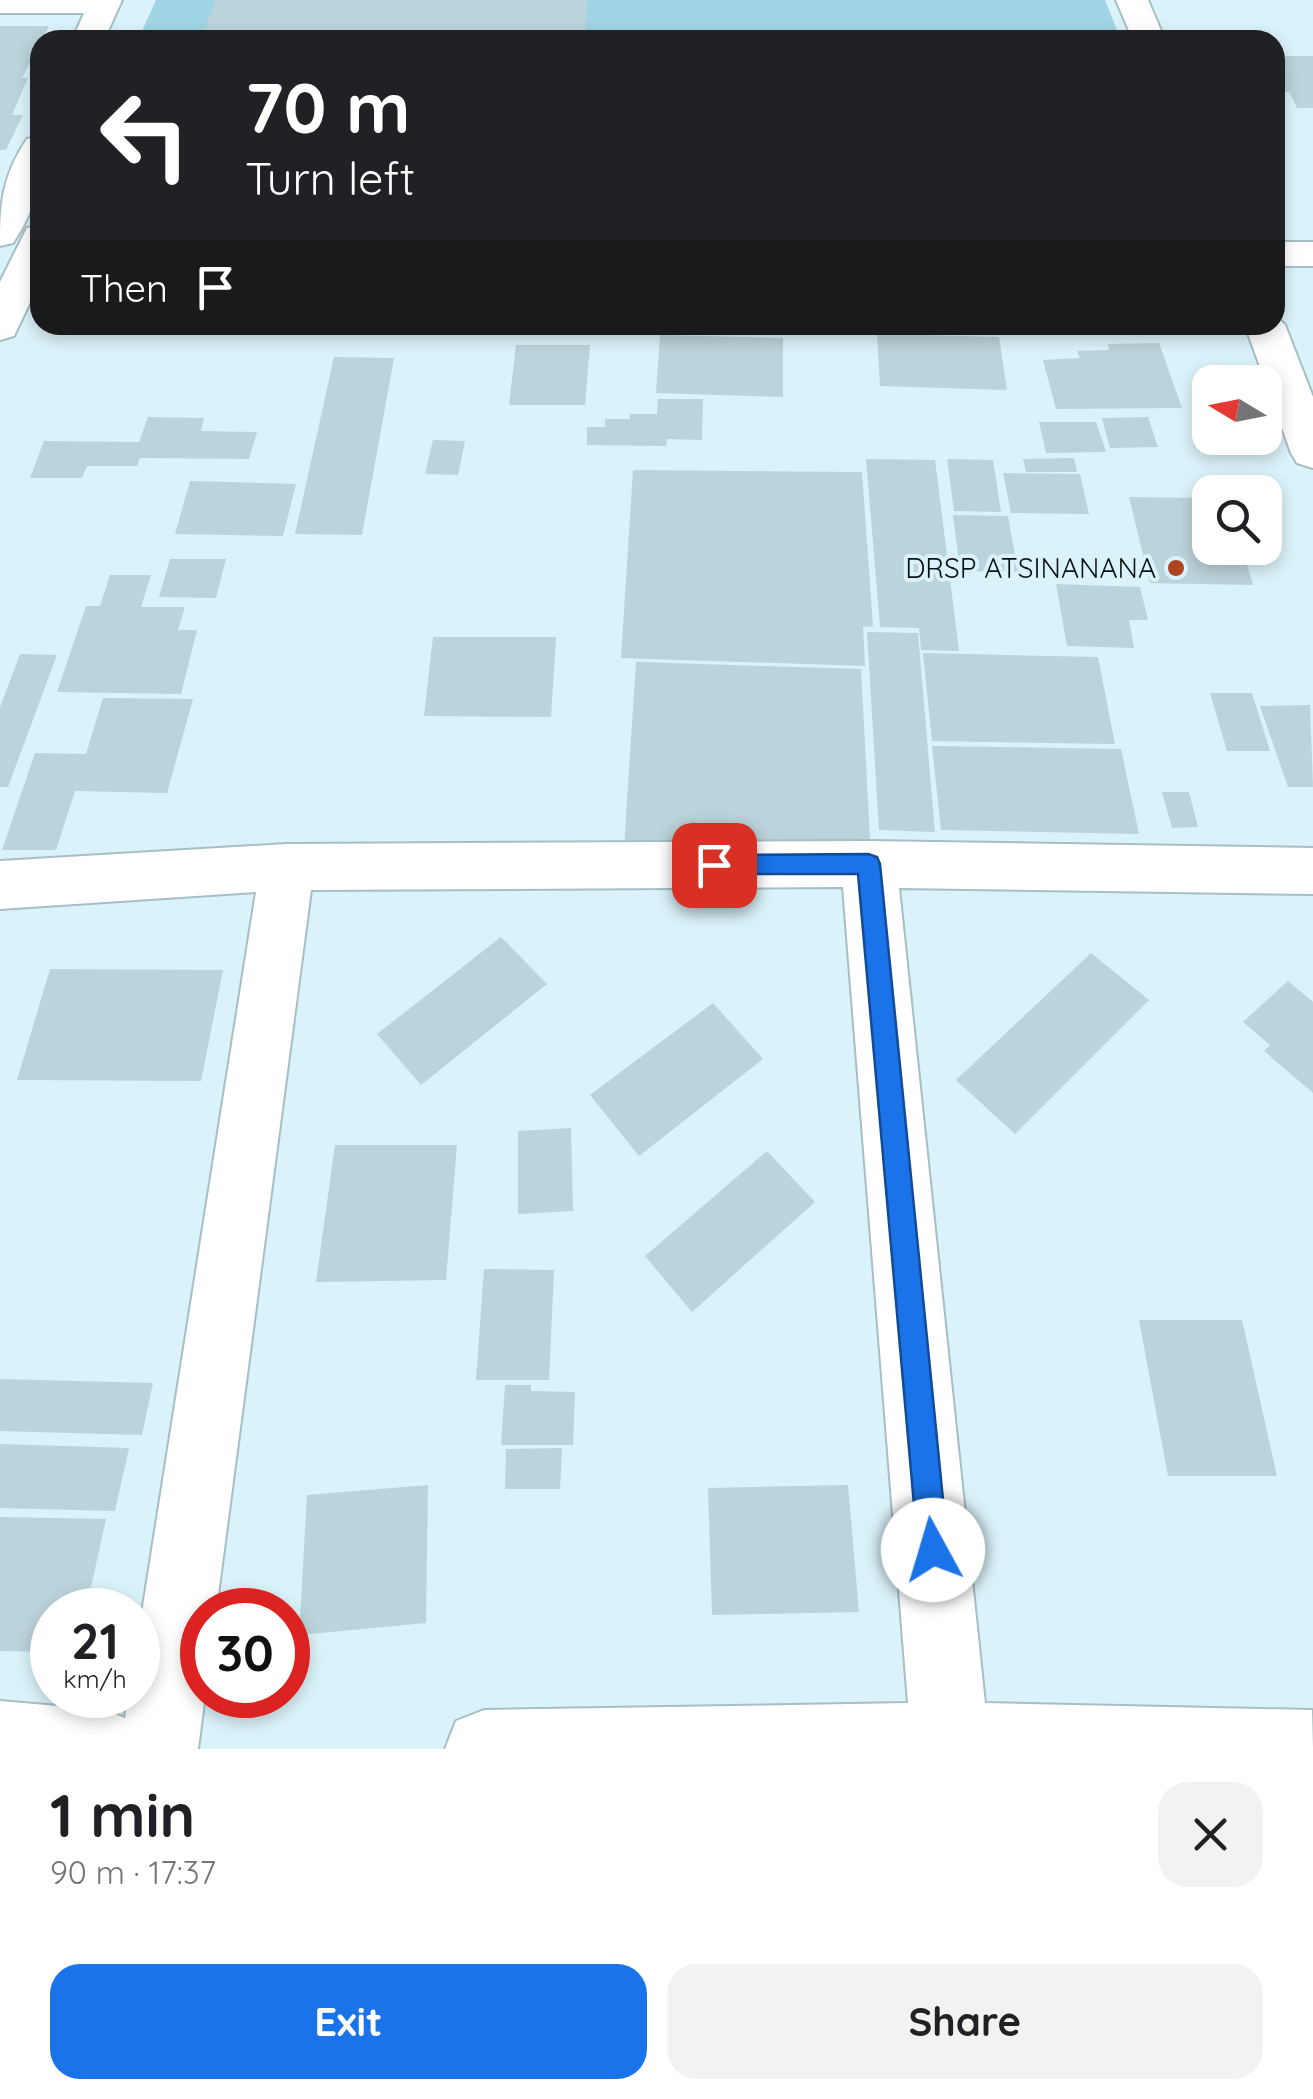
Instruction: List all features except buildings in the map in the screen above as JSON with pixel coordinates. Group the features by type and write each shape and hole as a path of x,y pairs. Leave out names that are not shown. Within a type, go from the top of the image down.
{"street":[{"path":"1132,0 1144,30"},
{"path":"0,4 116,1"},
{"path":"95,30 116,1"},
{"path":"116,1 120,30"},
{"path":"0,327 30,203"},
{"path":"1285,254 1313,254"},
{"path":"1268,335 1313,453"},
{"path":"868,864 951,1745"},
{"path":"0,884 287,867 868,864 1313,871"},
{"path":"159,1749 287,867"},
{"path":"0,1740 104,1749"},
{"path":"484,1749 951,1745 1312,1749"}],"shaded area":[{"path":"156,0 1105,0 1117,30 142,30"}],"place":[{"name":"DRSP ATSINANANA","path":"1176,568"}],"route":[{"path":"714,865 868,864 933,1550"}]}
